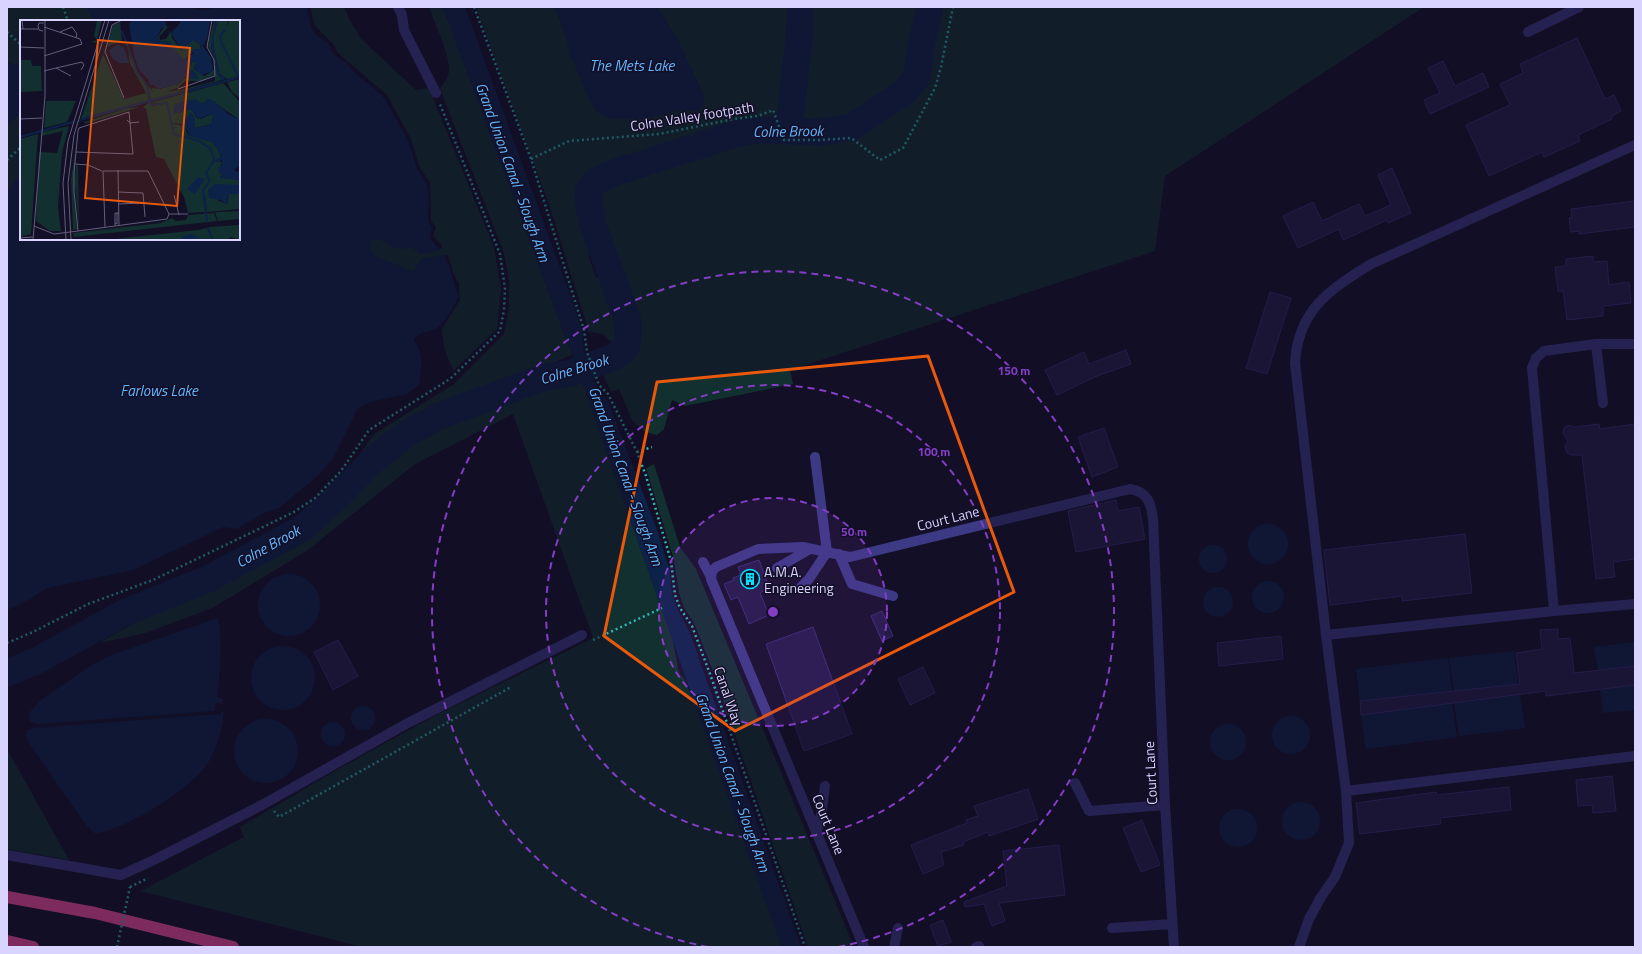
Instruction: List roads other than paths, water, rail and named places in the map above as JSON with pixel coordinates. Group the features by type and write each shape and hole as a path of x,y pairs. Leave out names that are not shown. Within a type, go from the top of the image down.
{"highway":[{"path":"7,897 95,913 233,947"},
{"path":"7,942 32,947"}],"lane":[{"path":"398,7 402,15 404,30 436,93"},
{"path":"1528,32 1579,7"},
{"path":"1299,947 1320,897 1335,877 1349,843 1346,791 1326,635 1295,363 1298,339 1305,321 1317,303 1370,264 1635,145"},
{"path":"1554,611 1532,368 1536,358 1544,351 1596,344 1635,344"},
{"path":"1596,344 1603,403"},
{"path":"801,587 809,579 827,552 815,457"},
{"name":"Court Lane","path":"864,947 711,577 712,572 716,568 758,549 803,547 850,557 1130,489 1141,492 1150,501 1153,519 1174,947"},
{"path":"777,568 810,549"},
{"path":"839,554 852,584 893,596"},
{"path":"704,562 711,577"},
{"path":"1326,635 1635,604"},
{"path":"7,855 121,875 154,860 262,805 406,724 582,635"},
{"path":"1346,791 1635,756"},
{"path":"1075,783 1089,811 1166,805"},
{"path":"817,831 822,810 825,786"},
{"path":"1112,928 1172,924"},
{"path":"894,947 898,928"}],"water":[{"name":"Farlows Lake","path":"86,7 190,7 203,10 216,7 307,7 311,27 317,36 328,43 333,54 346,63 358,76 374,88 385,99 409,143 417,168 427,184 429,198 429,222 432,228 430,238 440,250 420,254 412,248 390,246 381,240 371,240 370,249 375,256 413,272 422,259 444,255 459,296 443,323 435,329 418,335 414,341 418,346 421,357 419,385 407,394 369,402 356,410 350,425 331,461 316,477 279,508 266,512 236,529 223,527 133,570 47,588 30,599 7,610 7,190 20,176 20,240 240,240 240,20 93,20"},
{"name":"Grand Union Canal - Slough Arm","path":"443,7 465,7 574,306 582,331 584,352 598,390 608,401 659,535 670,571 672,592 677,608 690,633 801,947 782,947 732,810 581,379"},
{"name":"The Mets Lake","path":"555,7 657,7 674,33 703,94 705,102 700,109 691,111 681,110 642,119 612,119 596,111 588,97 570,54 564,31"},
{"path":"790,7 813,7 806,27 795,34 791,24"},
{"path":"7,62 20,67 20,113 7,125"},
{"path":"1264,524 1272,524 1279,527 1285,533 1288,544 1285,555 1279,561 1272,564 1264,564 1257,561 1251,555 1248,548 1248,540 1251,533 1257,527"},
{"path":"1213,545 1223,549 1227,559 1223,569 1213,573 1203,569 1199,559 1203,549"},
{"path":"283,574 295,574 311,583 318,593 320,605 318,617 311,627 295,636 283,636 272,631 263,622 258,611 258,599 263,588 272,579"},
{"path":"1265,581 1271,581 1281,588 1284,597 1283,603 1277,610 1271,613 1265,613 1255,606 1252,600 1252,594 1259,584"},
{"path":"1218,587 1229,591 1233,602 1229,613 1218,617 1207,613 1203,602 1207,591"},
{"path":"218,618 221,648 217,697 223,699 222,704 216,703 214,711 38,724 29,721 30,712 41,700 92,665 109,656"},
{"path":"1635,642 1635,666 1598,670 1594,647"},
{"path":"283,646 301,652 309,660 315,678 309,696 301,704 283,710 265,704 257,696 251,678 257,660 265,652"},
{"path":"1514,651 1518,684 1454,691 1449,658"},
{"path":"1448,658 1452,691 1360,701 1356,669"},
{"path":"1635,685 1635,710 1603,713 1600,689"},
{"path":"1520,695 1525,728 1459,736 1454,703"},
{"path":"1452,703 1457,737 1366,749 1361,715"},
{"path":"363,706 371,710 375,718 371,726 363,730 355,726 351,718 355,710"},
{"path":"222,711 224,711 220,735 210,759 203,770 177,793 161,804 127,823 99,833 94,833 84,822 31,746 26,736 28,730 33,728 221,714"},
{"path":"1291,716 1301,719 1307,725 1310,735 1307,745 1301,751 1291,754 1281,751 1275,745 1272,735 1275,725 1281,719"},
{"path":"266,719 284,725 292,733 298,751 292,769 284,777 266,783 248,777 240,769 234,751 240,733 248,725"},
{"path":"333,722 341,726 345,734 341,742 333,746 325,742 321,734 325,726"},
{"path":"1232,724 1241,729 1245,735 1245,749 1241,755 1232,760 1224,760 1215,755 1211,749 1210,738 1215,729 1221,725"},
{"path":"1301,802 1311,805 1317,811 1320,821 1317,831 1311,837 1301,840 1291,837 1285,831 1282,821 1285,811 1291,805"},
{"path":"1234,809 1242,809 1252,814 1256,821 1256,835 1252,842 1242,847 1234,847 1224,842 1222,839 1219,832 1219,824 1224,814 1227,812"}],"waterway":[{"path":"789,131 799,37 800,7"},
{"name":"Colne Brook","path":"7,673 36,661 122,614 210,578 303,528 335,499 371,462 408,433 439,416 542,378 570,373 614,357 622,351 627,344 628,321 593,225 588,192 596,181 616,172 739,133 761,130 819,132 850,128 902,94 917,77 921,46 930,7"}],"place":[{"name":"A.M.A. Engineering","path":"750,579"}]}
